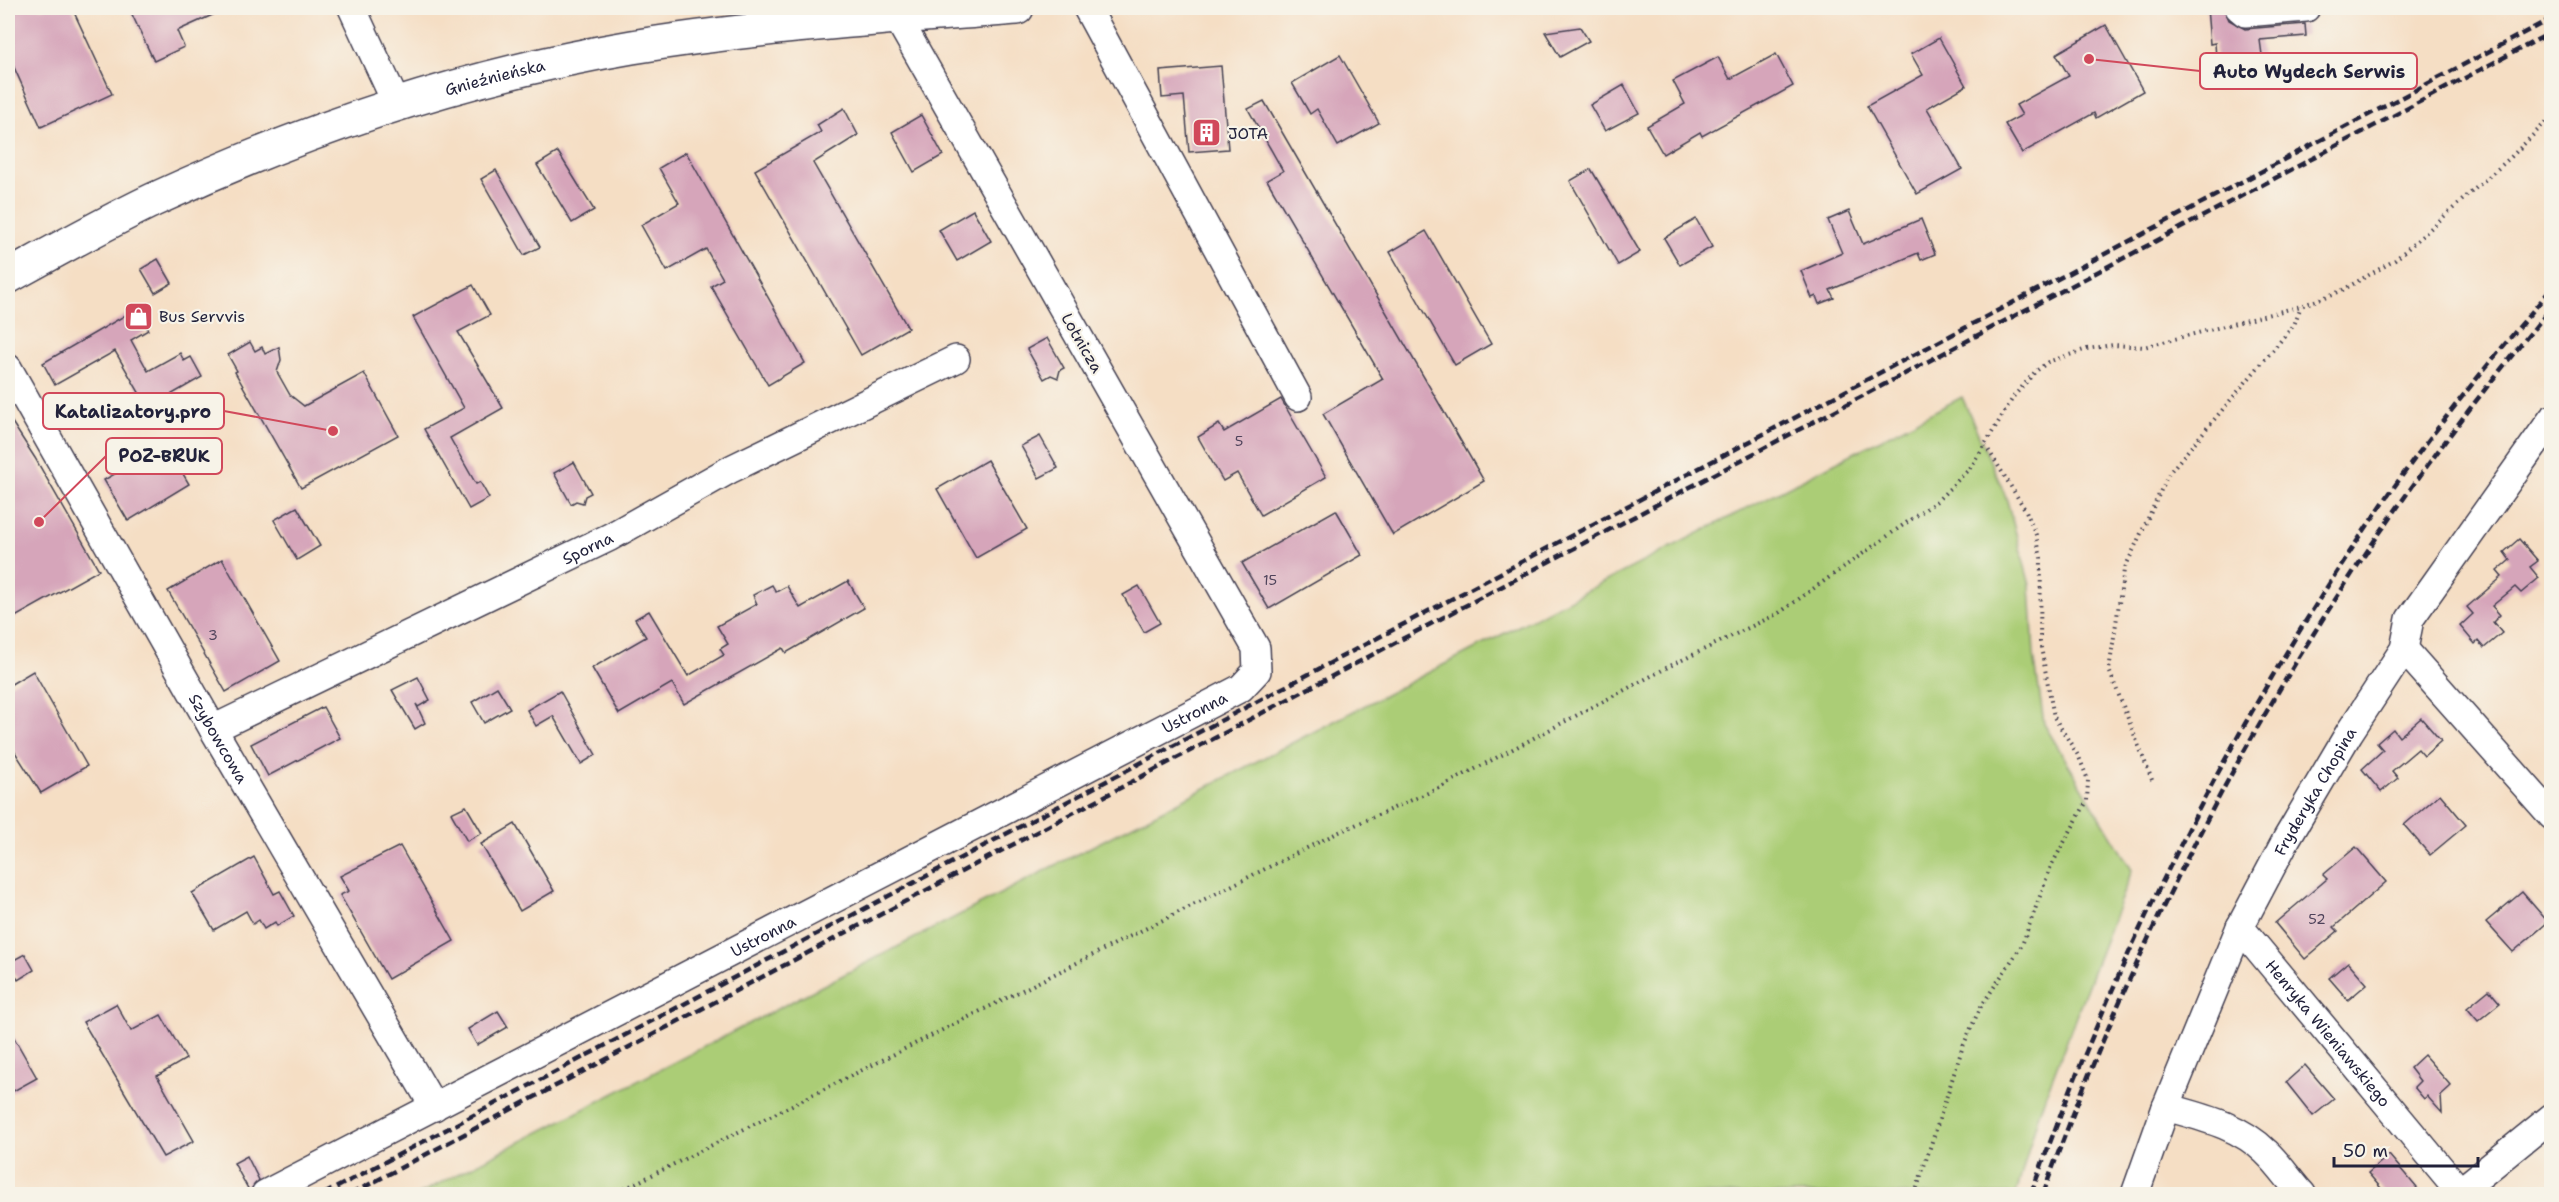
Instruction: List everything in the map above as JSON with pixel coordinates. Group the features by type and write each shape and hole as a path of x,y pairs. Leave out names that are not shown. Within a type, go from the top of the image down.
{"main road":[{"name":"Gnieźnieńska","path":"8,277 152,201 238,163 397,105 476,83 630,48 778,27 1017,8"}],"street":[{"path":"352,8 397,105"},
{"path":"1087,8 1298,397"},
{"path":"2239,8 2245,14 2306,8"},
{"name":"Lotnicza","path":"897,17 1256,648 1257,671"},
{"name":"Sporna","path":"213,729 610,537 731,469 956,359"},
{"name":"Szybowcowa","path":"8,368 213,729 434,1107"},
{"name":"Fryderyka Chopina","path":"2135,1194 2166,1107 2240,927 2287,838 2349,733 2404,649 2409,619 2552,419"},
{"path":"2404,649 2547,803"},
{"name":"Ustronna","path":"265,1194 1241,688 1257,671"},
{"name":"Henryka Wieniawskiego","path":"2240,927 2460,1194"},
{"path":"2166,1107 2213,1120 2243,1134 2266,1152 2302,1194"},
{"path":"2460,1194 2552,1116"}],"path":[{"path":"614,1194 1337,833 1439,788 1672,665 1779,613 1937,501 1972,466 2014,396 2035,372 2049,362 2087,349 2113,345 2131,349 2144,347 2301,306 2341,291 2395,260 2512,156 2552,116"},
{"path":"2152,780 2109,670 2124,570 2169,473 2294,325 2301,306"},
{"path":"1916,1194 1963,1046 1980,1008 2022,945 2051,866 2087,801 2088,780 2079,757 2054,717 2040,642 2041,558 2036,535 2026,512 1986,446"}],"green space":[{"path":"1962,397 2006,497 2030,585 2034,655 2044,724 2132,870 2039,1113 2016,1194 419,1194"}],"building":[{"path":"8,8 72,8 112,94 41,127 8,54"},
{"path":"129,8 228,8 177,31 184,47 154,61"},
{"path":"2207,8 2224,8 2229,20 2245,29 2305,24 2306,36 2260,40 2262,55 2216,58 2215,43 2210,44"},
{"path":"2106,25 2143,91 2096,118 2094,113 2022,153 2005,124 2022,115 2016,105 2069,76 2056,54"},
{"path":"1580,27 1589,41 1560,57 1545,32"},
{"path":"1939,38 1966,86 1927,108 1962,169 1917,194 1867,106 1923,75 1911,54"},
{"path":"1776,54 1793,86 1702,136 1700,132 1663,154 1647,126 1685,104 1673,81 1718,57 1730,79"},
{"path":"1340,55 1379,123 1338,146 1317,109 1310,114 1292,83"},
{"path":"1221,66 1228,149 1189,152 1184,96 1162,98 1160,71"},
{"path":"1624,85 1639,113 1605,131 1590,105"},
{"path":"1264,101 1484,481 1393,535 1323,414 1383,379 1267,180 1283,171 1248,109"},
{"path":"844,108 858,135 813,163 908,328 861,355 755,170 821,132 817,125"},
{"path":"921,115 943,155 914,172 892,132"},
{"path":"558,152 594,210 572,223 537,165"},
{"path":"686,152 805,363 768,385 711,286 723,279 706,249 667,271 641,225 679,203 659,168"},
{"path":"1591,169 1640,252 1618,265 1570,181"},
{"path":"496,170 540,247 524,255 481,179"},
{"path":"973,210 991,241 957,261 939,230"},
{"path":"1849,211 1863,244 1921,219 1935,254 1921,260 1918,253 1830,290 1834,298 1819,304 1816,296 1812,298 1801,271 1842,253 1828,220"},
{"path":"1696,219 1712,247 1680,265 1664,238"},
{"path":"1426,231 1491,344 1455,365 1390,252"},
{"path":"158,259 172,283 155,293 141,269"},
{"path":"473,285 490,315 458,332 503,408 450,438 476,484 480,482 489,498 469,509 424,429 464,408 413,317"},
{"path":"136,309 148,330 131,340 148,371 180,353 184,361 191,357 202,377 148,408 115,351 55,385 43,363"},
{"path":"1047,338 1064,368 1060,370 1058,378 1051,375 1044,379 1027,349"},
{"path":"250,342 255,351 262,347 265,354 279,347 281,360 277,372 290,395 304,406 364,373 398,435 301,488 235,372 237,371 228,355"},
{"path":"1281,399 1326,477 1261,515 1237,473 1223,481 1198,437 1219,424 1224,432"},
{"path":"8,416 35,458 99,570 8,621"},
{"path":"1040,436 1058,468 1039,478 1021,446"},
{"path":"166,445 189,484 128,521 104,480"},
{"path":"987,460 1027,529 976,558 937,489"},
{"path":"574,462 591,493 585,496 583,503 576,501 571,504 554,473"},
{"path":"297,507 320,546 297,560 274,520"},
{"path":"1336,510 1362,555 1269,609 1242,563"},
{"path":"2519,539 2538,561 2530,567 2539,578 2521,593 2515,587 2492,606 2500,615 2493,622 2502,633 2484,648 2478,641 2475,644 2460,626 2473,614 2467,607 2502,577 2497,571 2510,560 2504,552"},
{"path":"222,559 280,661 226,692 168,591"},
{"path":"848,581 864,608 786,653 783,648 684,704 672,683 619,714 592,668 646,637 635,619 649,611 688,676 724,655 720,649 728,644 717,626 757,604 753,595 772,585 776,592 787,586 800,608"},
{"path":"1139,586 1160,623 1144,632 1123,595"},
{"path":"33,671 87,766 41,793 8,741 8,686"},
{"path":"418,677 430,700 418,707 416,704 425,723 415,729 392,690"},
{"path":"497,687 510,708 484,723 472,702"},
{"path":"560,691 596,755 581,764 553,716 536,726 527,710"},
{"path":"323,707 340,738 268,776 251,744"},
{"path":"2421,718 2441,741 2424,756 2418,749 2392,771 2398,778 2381,792 2362,769 2383,750 2377,743 2393,729 2399,737"},
{"path":"2440,794 2466,825 2430,855 2404,825"},
{"path":"466,806 482,833 467,841 451,813"},
{"path":"515,824 554,891 520,911 481,844"},
{"path":"400,846 454,941 388,979 340,895 349,891 340,876"},
{"path":"2356,847 2386,882 2334,927 2338,931 2305,959 2275,923 2327,879 2323,875"},
{"path":"254,857 274,894 280,891 294,916 277,926 275,922 264,929 259,920 253,924 246,911 214,930 192,893"},
{"path":"2522,892 2548,922 2513,952 2486,922"},
{"path":"25,954 34,970 18,980 8,963"},
{"path":"2348,962 2367,984 2348,1000 2329,978"},
{"path":"2489,990 2500,1003 2478,1021 2467,1008"},
{"path":"116,1004 131,1031 161,1015 186,1059 157,1076 194,1141 163,1157 83,1022"},
{"path":"498,1011 508,1027 477,1045 468,1029"},
{"path":"8,1027 37,1078 8,1094"},
{"path":"2424,1055 2451,1086 2441,1095 2442,1113 2427,1096 2424,1099 2414,1087 2420,1081 2410,1068"},
{"path":"2305,1065 2334,1099 2313,1116 2286,1082"},
{"path":"2389,1155 2422,1194 2386,1194 2368,1173"},
{"path":"247,1156 259,1180 250,1192 234,1163"}],"railway":[{"path":"324,1194 2552,18"},
{"path":"351,1194 2552,32"},
{"path":"2031,1194 2066,1101 2145,918 2189,828 2285,654 2394,487 2471,386 2552,288"},
{"path":"2043,1194 2090,1072 2141,954 2197,839 2257,728 2323,619 2394,512 2470,409 2552,307"}],"place":[{"name":"Auto Wydech Serwis","path":"2089,59"},
{"name":"JOTA","path":"1207,133"},
{"name":"Bus Servvis","path":"138,316"},
{"name":"Katalizatory.pro","path":"333,431"},
{"name":"POZ-BRUK","path":"39,522"}]}
